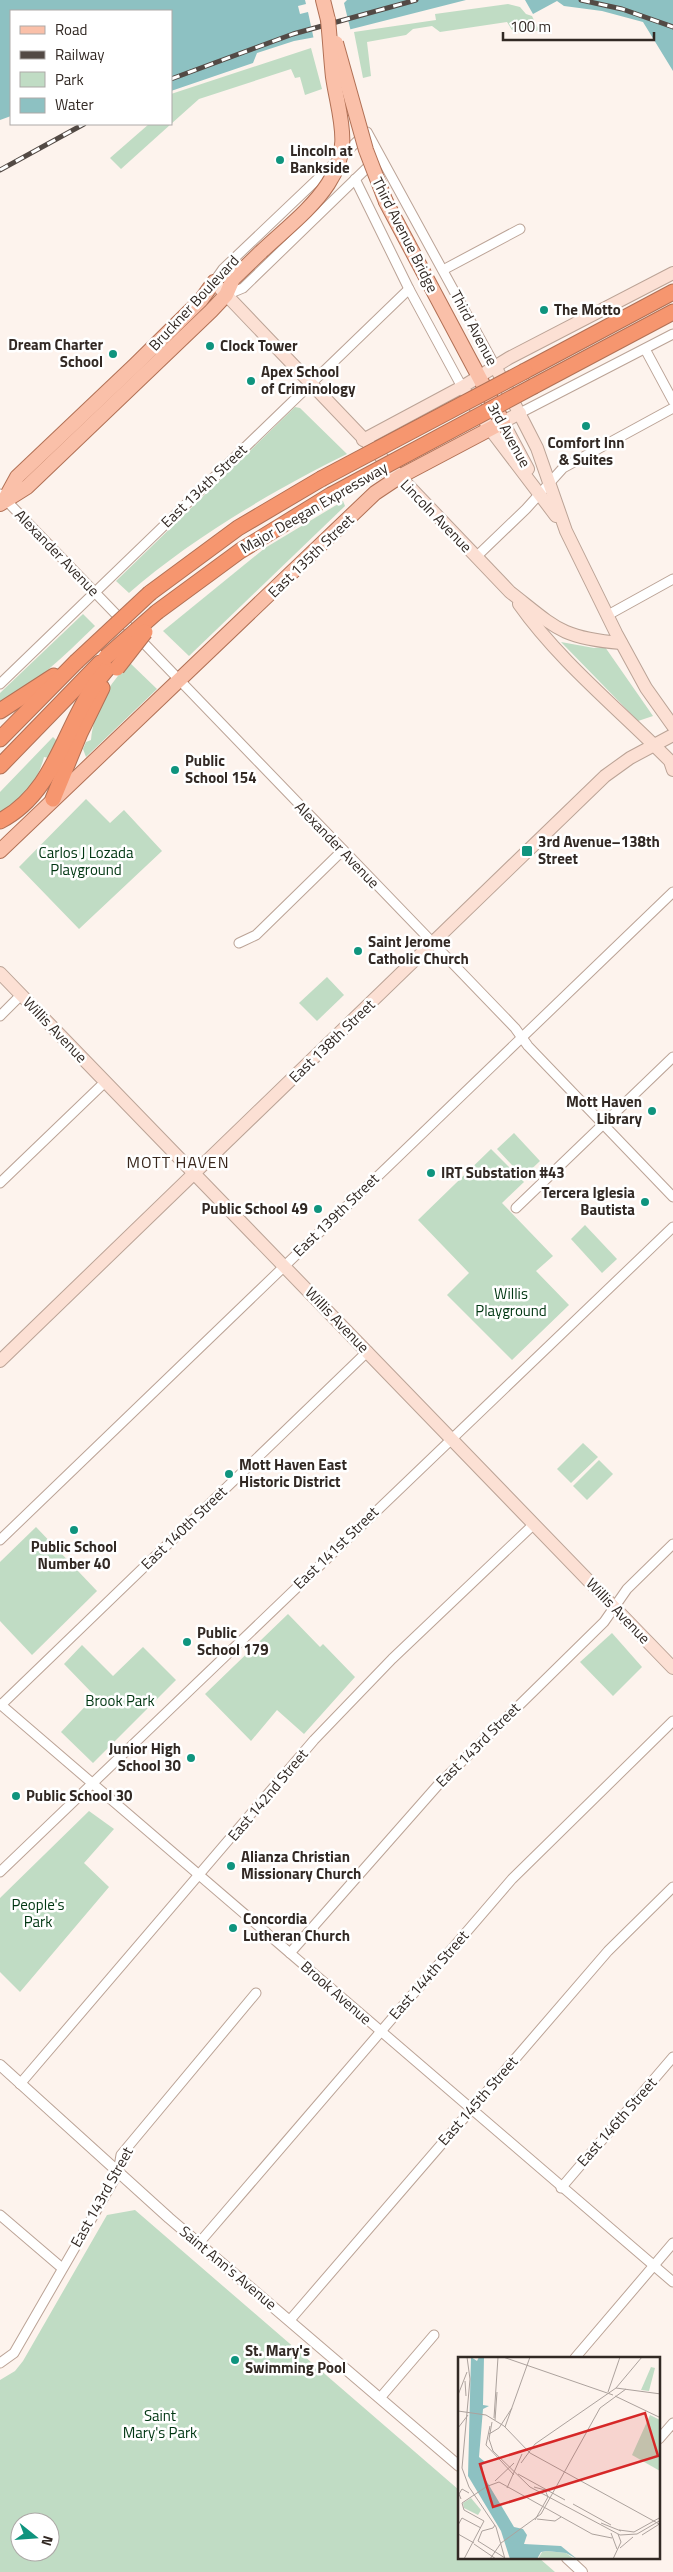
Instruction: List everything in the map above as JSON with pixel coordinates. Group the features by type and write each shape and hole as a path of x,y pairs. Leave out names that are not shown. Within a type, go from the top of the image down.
{"highway":[{"name":"Major Deegan Expressway","path":"0,739 76,662 150,594 238,528 322,479 673,292"},
{"name":"Major Deegan Expressway","path":"0,766 112,663 179,596 240,551 331,495 673,312"},
{"path":"0,821 24,805 43,782 58,755 82,702 112,663 144,632 159,614"},
{"path":"0,712 76,662"},
{"path":"53,799 112,663"}],"main road":[{"name":"Third Avenue Bridge","path":"323,0 346,73 368,158 386,202 477,377"},
{"path":"226,295 233,279 324,191 334,175 342,154 343,126 333,78 328,20"},
{"path":"363,440 462,387 495,366 673,273"},
{"name":"Lincoln Avenue","path":"214,282 510,592 564,633 589,640 621,643"},
{"name":"Bruckner Boulevard","path":"2,499 17,477 201,300 214,282"},
{"name":"Bruckner Boulevard","path":"2,499 27,487 226,295"},
{"name":"Third Avenue","path":"495,366 543,462 566,531"},
{"name":"3rd Avenue","path":"477,377 540,492"},
{"name":"Third Avenue","path":"462,387 490,429 540,492 566,531 621,643 646,688 673,726"},
{"name":"East 135th Street","path":"0,851 375,494 399,477 520,413"},
{"path":"510,592 531,621 672,765"},
{"name":"East 138th Street","path":"0,1361 434,944 605,776 622,763 673,735"},
{"name":"Willis Avenue","path":"0,973 673,1668"}],"street":[{"name":"Third Avenue","path":"368,132 495,366"},
{"name":"Bruckner Boulevard","path":"214,282 223,269 368,132"},
{"name":"Bruckner Boulevard","path":"226,295 243,288 381,154"},
{"name":"Third Avenue","path":"355,179 409,289 462,387"},
{"path":"443,270 520,229"},
{"name":"East 134th Street","path":"0,684 409,289"},
{"name":"East 135th Street","path":"520,413 673,334"},
{"path":"645,349 673,402"},
{"path":"476,557 570,463 673,408"},
{"name":"Alexander Avenue","path":"2,499 95,592 434,944 673,1197"},
{"path":"608,615 673,579"},
{"path":"239,943 256,935 343,850"},
{"name":"East 139th Street","path":"0,1540 673,892"},
{"path":"0,1016 21,995"},
{"path":"516,1208 673,1057"},
{"path":"0,1183 105,1082"},
{"name":"East 141st Street","path":"0,1872 673,1227"},
{"name":"East 140th Street","path":"0,1705 368,1351"},
{"name":"East 142nd Street","path":"20,2084 352,1698 534,1524"},
{"name":"East 143rd Street","path":"290,1953 438,1785 604,1622 627,1589 673,1544"},
{"name":"Brook Avenue","path":"0,1705 381,2031 470,2110 673,2282"},
{"name":"East 144th Street","path":"199,2243 512,1879 673,1721"},
{"name":"East 145th Street","path":"290,2320 608,1952 673,1887"},
{"name":"East 143rd Street","path":"0,2363 14,2353 118,2173 121,2155 256,1993"},
{"name":"East 146th Street","path":"561,2188 673,2057"},
{"name":"Saint Ann's Avenue","path":"0,2065 118,2173 458,2465"},
{"path":"0,2215 62,2268"},
{"path":"576,2357 673,2243"},
{"path":"380,2398 434,2335"},
{"path":"660,2438 673,2423"},
{"path":"569,2560 582,2572"}],"green space":[{"path":"508,4 520,7 526,14 532,16 539,30 530,33 528,30 518,32 516,29 512,30 507,22 440,32 432,26 413,29 406,35 367,42 371,76 363,78 354,32 436,20 435,14"},
{"path":"311,48 322,89 305,95 300,77 295,78 291,69 199,99 172,123 172,94"},
{"path":"148,125 170,125 121,169 110,158"},
{"path":"295,407 300,408 347,454 291,483 233,517 178,554 129,593 116,581"},
{"path":"343,501 345,506 189,656 163,631 265,548"},
{"path":"83,614 95,626 38,678 0,705 0,693"},
{"path":"561,642 594,648 605,647 653,716 638,721"},
{"path":"130,663 157,689 86,757 83,749 86,742 91,740 95,718 103,698"},
{"path":"53,737 57,741 49,758 44,757 33,782 22,795 0,812 0,792"},
{"name":"Carlos J Lozada Playground","path":"86,799 110,823 124,810 162,851 79,929 19,867"},
{"path":"327,977 344,995 317,1021 299,1003"},
{"path":"514,1133 540,1161 523,1177 497,1149"},
{"name":"Willis Playground","path":"491,1149 524,1182 502,1203 553,1256 536,1271 569,1305 512,1360 447,1295 469,1273 418,1220"},
{"path":"585,1225 617,1259 602,1273 571,1239"},
{"path":"583,1443 598,1457 571,1483 557,1469"},
{"path":"599,1460 613,1474 587,1500 573,1486"},
{"path":"36,1527 97,1591 32,1655 0,1621 0,1562"},
{"path":"288,1614 320,1647 323,1644 355,1677 304,1734 277,1710 251,1741 205,1694"},
{"path":"612,1633 642,1667 613,1696 580,1662"},
{"name":"Brook Park","path":"82,1645 113,1676 143,1647 176,1680 93,1763 61,1732 95,1696 64,1664"},
{"name":"People's Park","path":"89,1811 114,1829 84,1863 109,1887 20,1992 0,1972 0,1898"},
{"name":"Saint Mary's Park","path":"135,2210 458,2489 458,2560 541,2560 555,2572 0,2572 0,2380 15,2371 23,2361 107,2215"}],"water":[{"path":"0,0 466,0 332,34 294,41 257,53 253,63 172,91 172,10 10,10 10,116 0,120"},
{"path":"525,0 673,0 673,71 643,22 602,11 564,6 557,1 533,14"}],"pier":[{"path":"305,0 347,0 344,3 351,32 314,40 308,12 300,14 298,6 306,4"}],"railway":[{"path":"172,79 293,34 416,0"},
{"path":"581,0 622,9 673,27"},
{"path":"0,170 82,125"}],"place":[{"name":"Lincoln at Bankside","path":"280,160"},
{"name":"The Motto","path":"544,310"},
{"name":"Clock Tower","path":"210,346"},
{"name":"Dream Charter School","path":"113,354"},
{"name":"Apex School of Criminology","path":"251,381"},
{"name":"Comfort Inn & Suites","path":"586,426"},
{"name":"Public School 154","path":"175,770"},
{"name":"3rd Avenue–138th Street","path":"527,851"},
{"name":"Saint Jerome Catholic Church","path":"358,951"},
{"name":"Mott Haven Library","path":"652,1111"},
{"name":"IRT Substation #43","path":"431,1173"},
{"name":"Tercera Iglesia Bautista","path":"645,1202"},
{"name":"Public School 49","path":"318,1209"},
{"name":"Mott Haven East Historic District","path":"229,1474"},
{"name":"Public School Number 40","path":"74,1530"},
{"name":"Public School 179","path":"187,1642"},
{"name":"Junior High School 30","path":"191,1758"},
{"name":"Public School 30","path":"16,1796"},
{"name":"Alianza Christian Missionary Church","path":"231,1866"},
{"name":"Concordia Lutheran Church","path":"233,1928"},
{"name":"St. Mary's Swimming Pool","path":"235,2360"}],"district":[{"name":"MOTT HAVEN","path":"178,1162"}]}
